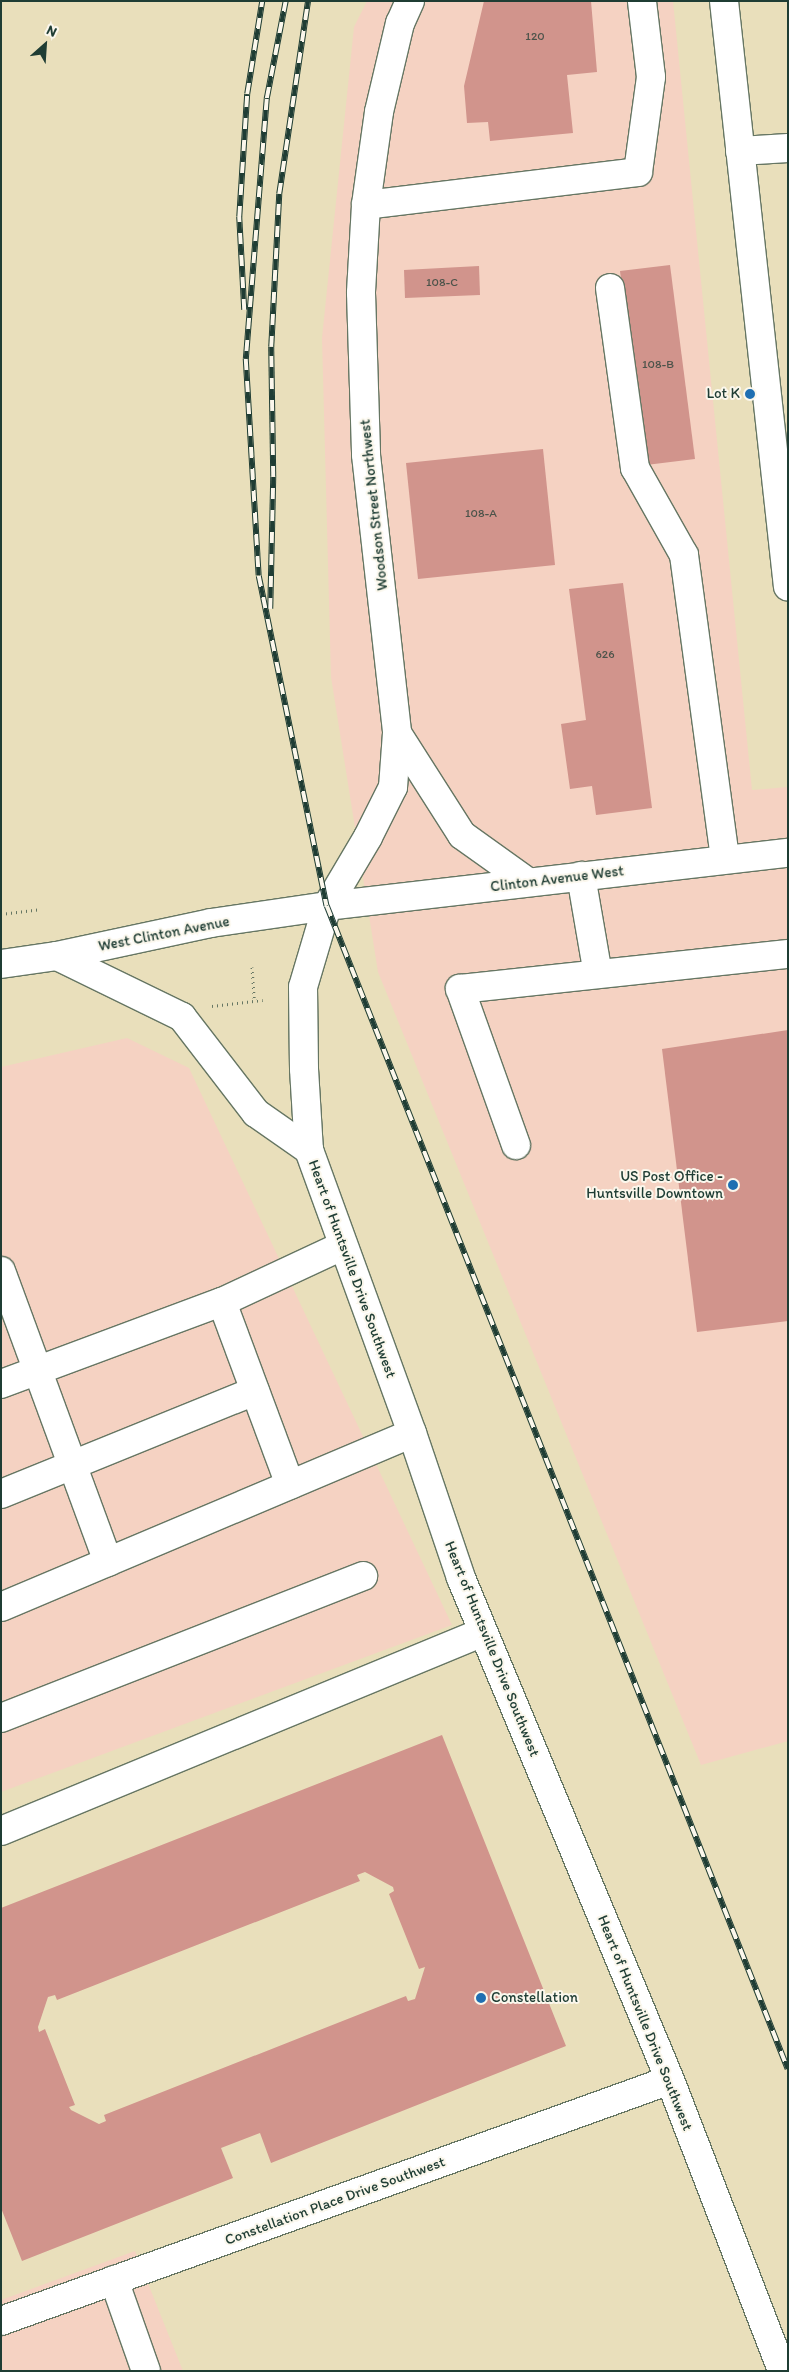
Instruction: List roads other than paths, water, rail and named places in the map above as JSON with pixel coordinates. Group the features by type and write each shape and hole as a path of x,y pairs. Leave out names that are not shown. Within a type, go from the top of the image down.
{"street":[{"name":"Woodson Street Northwest","path":"327,906 368,837 393,787 397,733 366,455 361,293 366,205 379,112 400,23 410,1"},
{"path":"366,205 638,172 651,77 642,1"},
{"path":"724,1 788,587"},
{"path":"740,152 788,148"},
{"path":"610,288 635,468 684,555 725,859"},
{"path":"397,733 462,836 528,882"},
{"name":"Clinton Avenue West","path":"327,906 788,853"},
{"path":"580,876 598,974"},
{"name":"West Clinton Avenue","path":"1,964 57,956 212,923 327,906"},
{"name":"Heart of Huntsville Drive Southwest","path":"327,906 303,987 304,1069 309,1150 342,1246 412,1433 461,1578 670,2080 782,2371"},
{"path":"516,1145 460,989 788,954"},
{"path":"57,956 182,1017 256,1113 309,1150"},
{"path":"1,1384 222,1302 342,1246"},
{"path":"1,1271 74,1465 108,1562"},
{"path":"222,1302 290,1485"},
{"path":"1,1494 255,1391"},
{"path":"1,1607 412,1433"},
{"path":"1,1718 363,1576"},
{"path":"1,1832 483,1632"},
{"name":"Constellation Place Drive Southwest","path":"1,2321 670,2080"},
{"path":"114,2280 146,2371"}],"railway":[{"path":"244,310 239,217 247,94 262,1"},
{"path":"286,1 267,99 246,359 259,576 327,906 788,2069"},
{"path":"270,609 273,477 271,347 279,194 308,1"}],"place":[{"name":"Lot K","path":"750,394"},
{"name":"US Post Office - Huntsville Downtown","path":"733,1185"},
{"name":"Constellation","path":"481,1998"}]}
